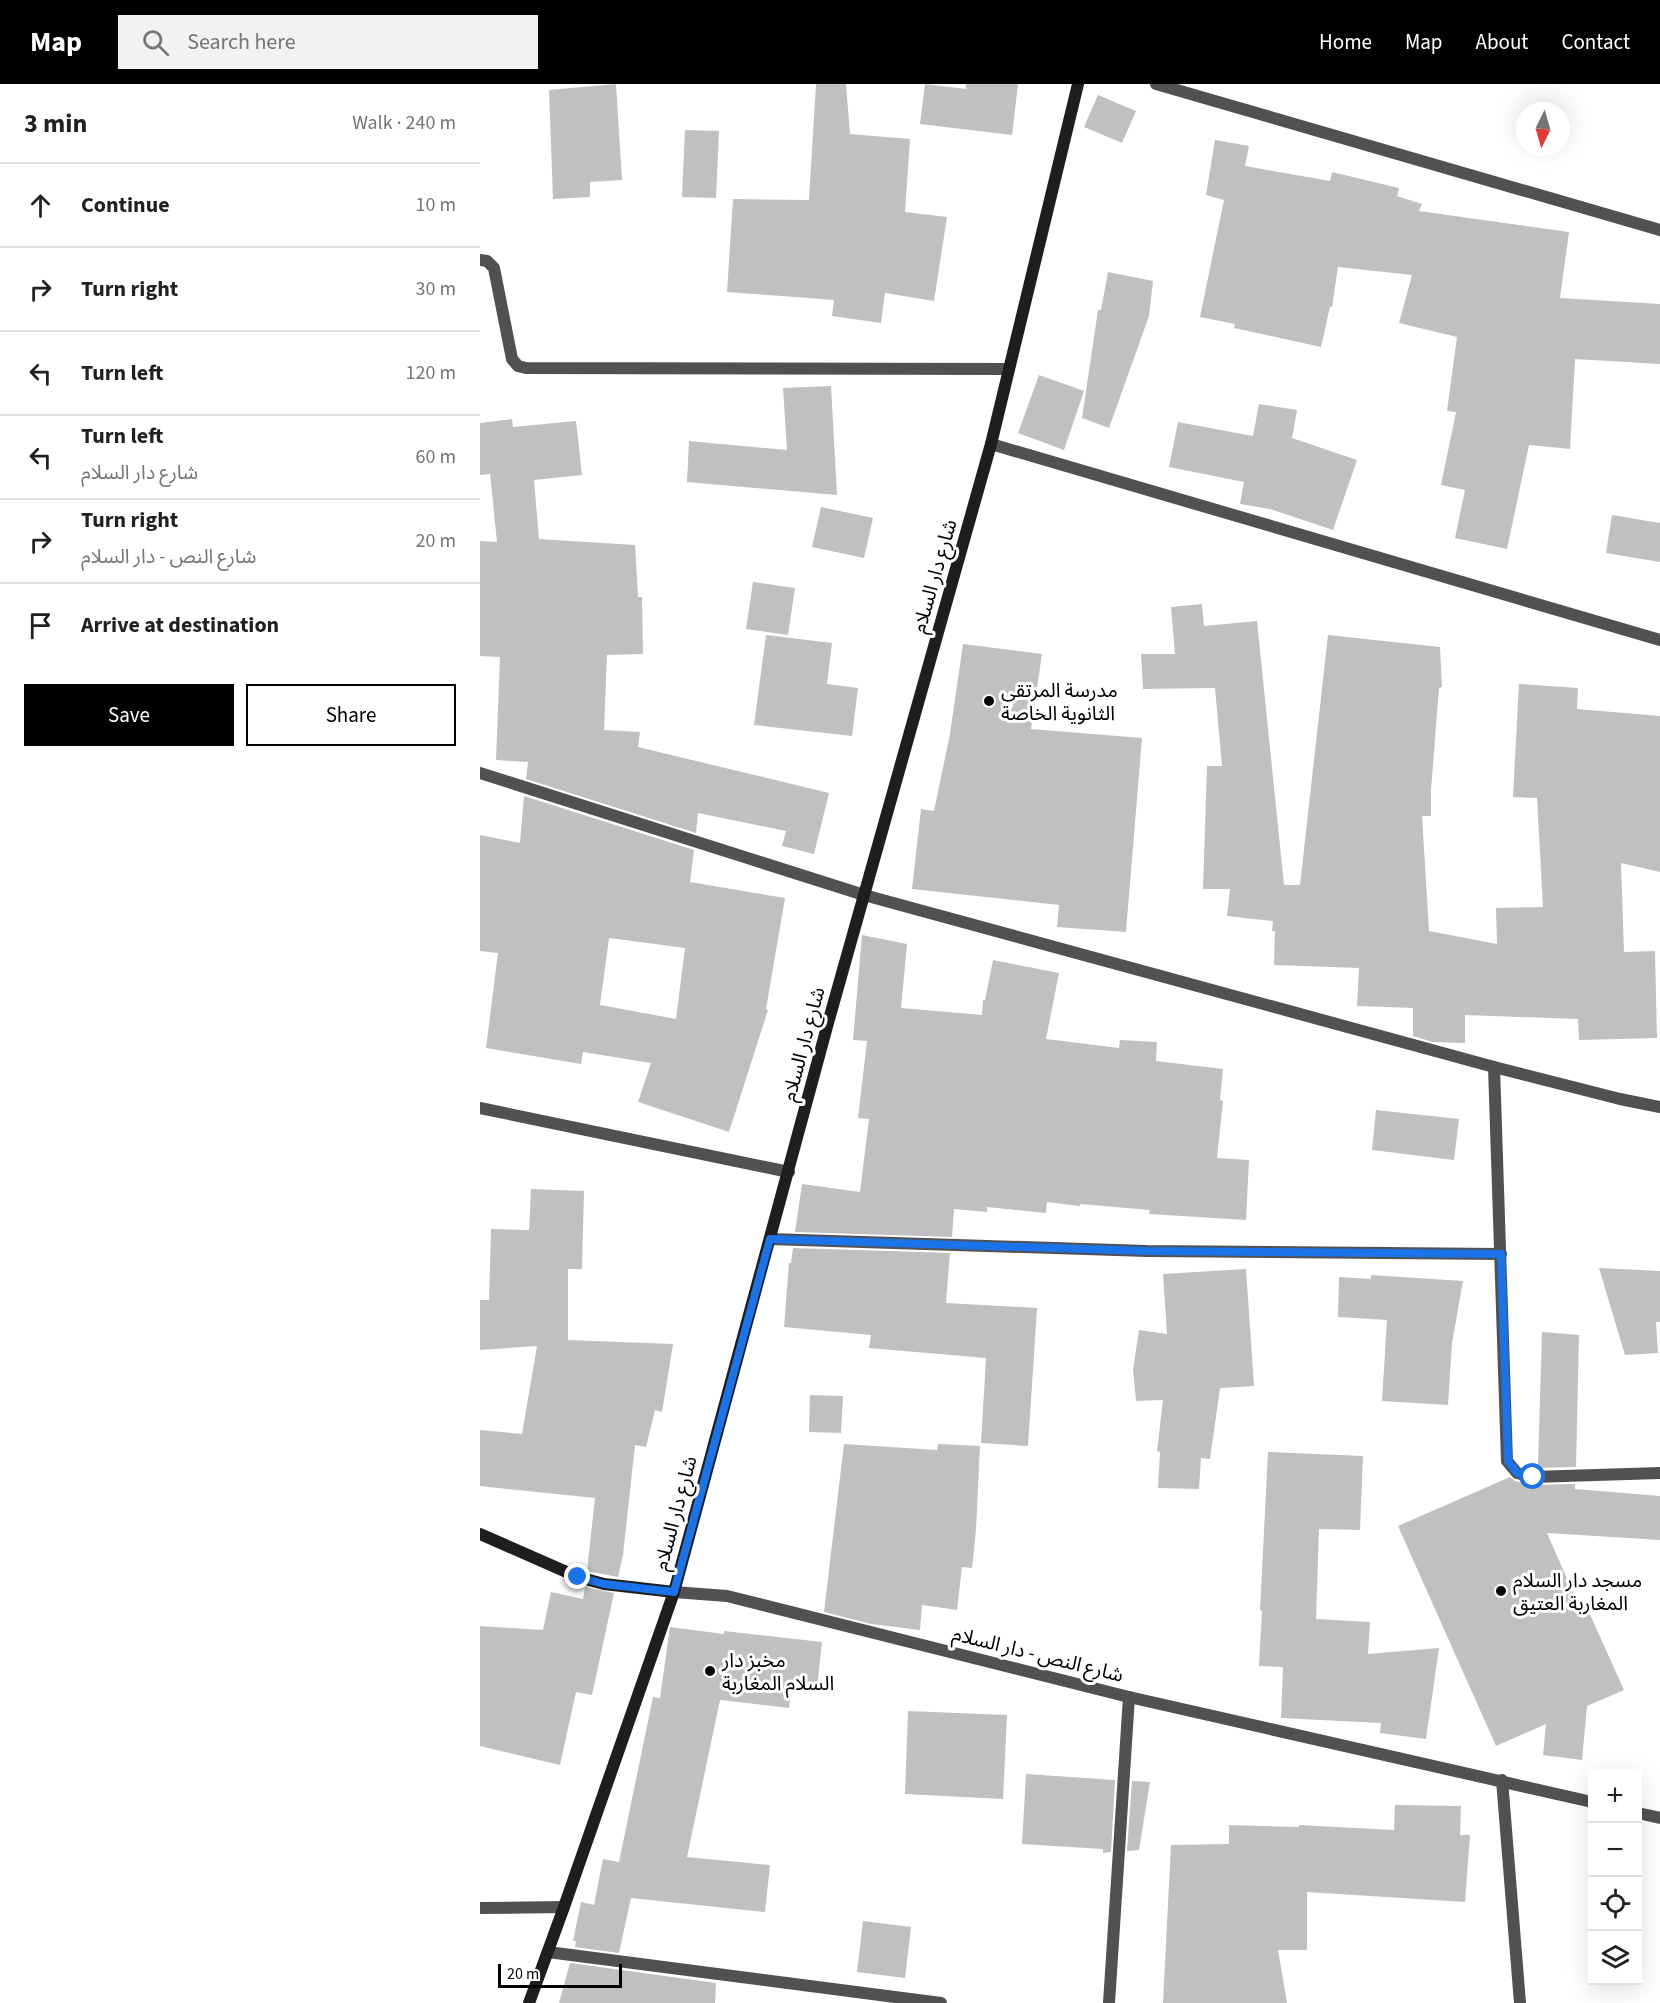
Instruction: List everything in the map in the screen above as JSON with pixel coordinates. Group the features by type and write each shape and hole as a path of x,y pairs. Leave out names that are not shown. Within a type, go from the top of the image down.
{"street":[{"name":"شارع دار السلام","path":"529,2003 674,1592 864,895 991,444 1077,84"},
{"path":"1156,84 1660,230"},
{"path":"480,260 488,261 494,268 512,359 518,366 526,368 1009,369"},
{"path":"991,444 1660,640"},
{"path":"480,773 864,895 1494,1067 1660,1107"},
{"path":"1494,1067 1508,1461 1517,1473 1533,1477 1660,1473"},
{"path":"480,1108 789,1172"},
{"path":"770,1239 1147,1251 1501,1254"},
{"name":"شارع النص - دار السلام","path":"480,1534 578,1577 604,1584 727,1596 1129,1697 1588,1801"},
{"path":"1109,2003 1129,1697"},
{"path":"1502,1780 1520,2003"},
{"path":"1642,1814 1660,1818"},
{"path":"480,1908 564,1907"},
{"path":"548,1952 941,2003"}],"building":[{"path":"616,84 622,180 590,182 590,197 553,199 549,90"},
{"path":"816,84 846,84 850,134 910,139 905,212 947,217 934,301 885,293 881,323 832,316 834,300 727,292 733,199 809,200"},
{"path":"925,84 966,89 966,84 1018,84 1012,135 920,124"},
{"path":"1098,95 1136,111 1122,143 1084,127"},
{"path":"685,130 719,131 716,198 682,197"},
{"path":"1215,140 1249,146 1245,166 1330,181 1332,172 1399,188 1397,196 1422,204 1419,211 1569,232 1560,298 1660,304 1660,364 1575,359 1570,449 1529,445 1507,549 1455,538 1465,490 1441,485 1456,412 1447,411 1457,337 1399,323 1412,275 1338,267 1332,307 1330,307 1321,347 1234,328 1235,324 1200,317 1224,200 1206,195"},
{"path":"1108,272 1153,281 1149,316 1109,428 1082,418 1098,310 1101,310"},
{"path":"1039,375 1084,391 1064,450 1018,433"},
{"path":"831,386 837,495 687,482 689,441 787,450 783,388"},
{"path":"1259,404 1297,410 1292,438 1357,460 1333,530 1270,509 1240,504 1244,482 1169,467 1178,422 1253,436"},
{"path":"512,419 513,427 576,421 582,475 534,480 539,539 635,545 638,597 642,597 643,654 607,655 604,730 640,732 638,747 829,793 814,854 782,846 786,831 698,813 696,833 526,779 528,762 496,760 500,657 480,656 480,541 497,542 490,474 480,475 480,423"},
{"path":"821,507 873,518 864,558 812,547"},
{"path":"1612,515 1660,523 1660,562 1606,553"},
{"path":"753,582 795,588 788,635 746,629"},
{"path":"1202,604 1204,626 1257,621 1284,885 1300,885 1328,635 1440,647 1442,687 1439,688 1431,816 1422,816 1429,931 1497,944 1496,908 1543,907 1537,798 1513,797 1519,684 1578,688 1577,709 1660,716 1660,872 1621,863 1624,952 1655,951 1657,1038 1579,1040 1578,1019 1465,1015 1465,1043 1433,1042 1413,1036 1413,1008 1357,1006 1359,968 1274,965 1273,921 1227,916 1230,889 1203,889 1207,766 1222,766 1215,688 1143,689 1141,654 1175,654 1171,607"},
{"path":"766,635 832,643 827,684 858,688 852,736 754,725"},
{"path":"963,644 1042,654 1031,729 1142,738 1126,932 1057,927 1059,905 912,889 921,809 934,811 950,734"},
{"path":"524,796 694,850 690,882 785,898 766,1009 768,1010 729,1132 638,1102 651,1063 583,1052 581,1064 486,1048 498,953 480,951 480,835 520,843","holes":["609,938 685,948 676,1019 600,1005"]},
{"path":"862,935 907,944 901,1008 982,1015 983,1000 985,1000 993,960 1059,973 1046,1039 1119,1048 1120,1040 1157,1042 1156,1061 1223,1069 1220,1100 1223,1101 1217,1158 1249,1160 1246,1220 1149,1214 1150,1210 1047,1202 1046,1213 987,1207 987,1212 954,1209 952,1237 795,1232 802,1184 860,1192 869,1119 858,1118 867,1041 853,1040"},
{"path":"1376,1110 1459,1119 1454,1160 1372,1150"},
{"path":"531,1189 584,1191 582,1269 568,1269 568,1340 673,1344 662,1412 655,1410 646,1447 635,1445 623,1555 618,1577 587,1571 595,1498 480,1486 480,1430 522,1434 537,1346 480,1350 480,1300 489,1300 491,1229 529,1230"},
{"path":"793,1248 950,1253 946,1303 1037,1308 1028,1446 981,1443 986,1358 869,1348 871,1335 784,1327 789,1263 791,1263"},
{"path":"1599,1268 1660,1271 1660,1322 1656,1322 1658,1353 1625,1355"},
{"path":"1246,1269 1254,1386 1220,1388 1210,1459 1201,1458 1199,1489 1158,1488 1160,1452 1157,1451 1163,1400 1136,1401 1133,1370 1139,1330 1167,1334 1163,1274"},
{"path":"1371,1275 1463,1281 1452,1343 1448,1405 1382,1401 1387,1320 1338,1317 1339,1277 1371,1279"},
{"path":"1542,1332 1579,1335 1576,1467 1531,1468 1538,1465"},
{"path":"810,1395 843,1396 841,1433 809,1432"},
{"path":"844,1444 937,1450 938,1444 980,1446 972,1568 962,1567 957,1610 922,1605 920,1630 871,1624 824,1612"},
{"path":"1268,1452 1363,1456 1360,1530 1319,1529 1316,1619 1370,1622 1368,1654 1439,1648 1426,1739 1380,1733 1381,1723 1281,1718 1283,1667 1259,1666"},
{"path":"1510,1477 1515,1481 1531,1485 1575,1484 1575,1489 1660,1496 1660,1540 1547,1533 1582,1613 1588,1610 1624,1690 1587,1706 1582,1760 1543,1755 1546,1724 1496,1746 1398,1526"},
{"path":"585,1587 614,1593 592,1695 576,1692 560,1765 480,1746 480,1626 543,1630 551,1592 583,1599"},
{"path":"670,1627 822,1642 817,1688 792,1685 789,1708 720,1700 687,1857 770,1865 765,1912 631,1898 619,1953 575,1947 576,1941 573,1941 581,1902 594,1905 603,1859 619,1862 653,1697 660,1698"},
{"path":"908,1711 1007,1715 1003,1799 905,1794"},
{"path":"1026,1774 1115,1780 1111,1852 1103,1853 1103,1849 1022,1844"},
{"path":"1132,1781 1150,1782 1139,1850 1127,1851"},
{"path":"1395,1805 1461,1806 1460,1835 1470,1835 1465,1902 1307,1892 1307,1950 1278,1950 1287,2003 1163,2003 1171,1845 1229,1844 1229,1825 1299,1827 1299,1825 1394,1830"},
{"path":"863,1921 911,1927 905,1978 857,1972"},
{"path":"570,1963 716,1983 715,2003 559,2003"}],"place":[{"name":"مدرسة المرتقي الثانوية الخاصة","path":"989,701"},
{"name":"مسجد دار السلام المغاربة العتيق","path":"1501,1591"},
{"name":"مخبز دار السلام المغاربة","path":"710,1671"}],"route":[{"path":"578,1577 604,1584 674,1592 770,1239 1147,1251 1501,1254 1508,1461 1517,1473 1533,1477"}]}
